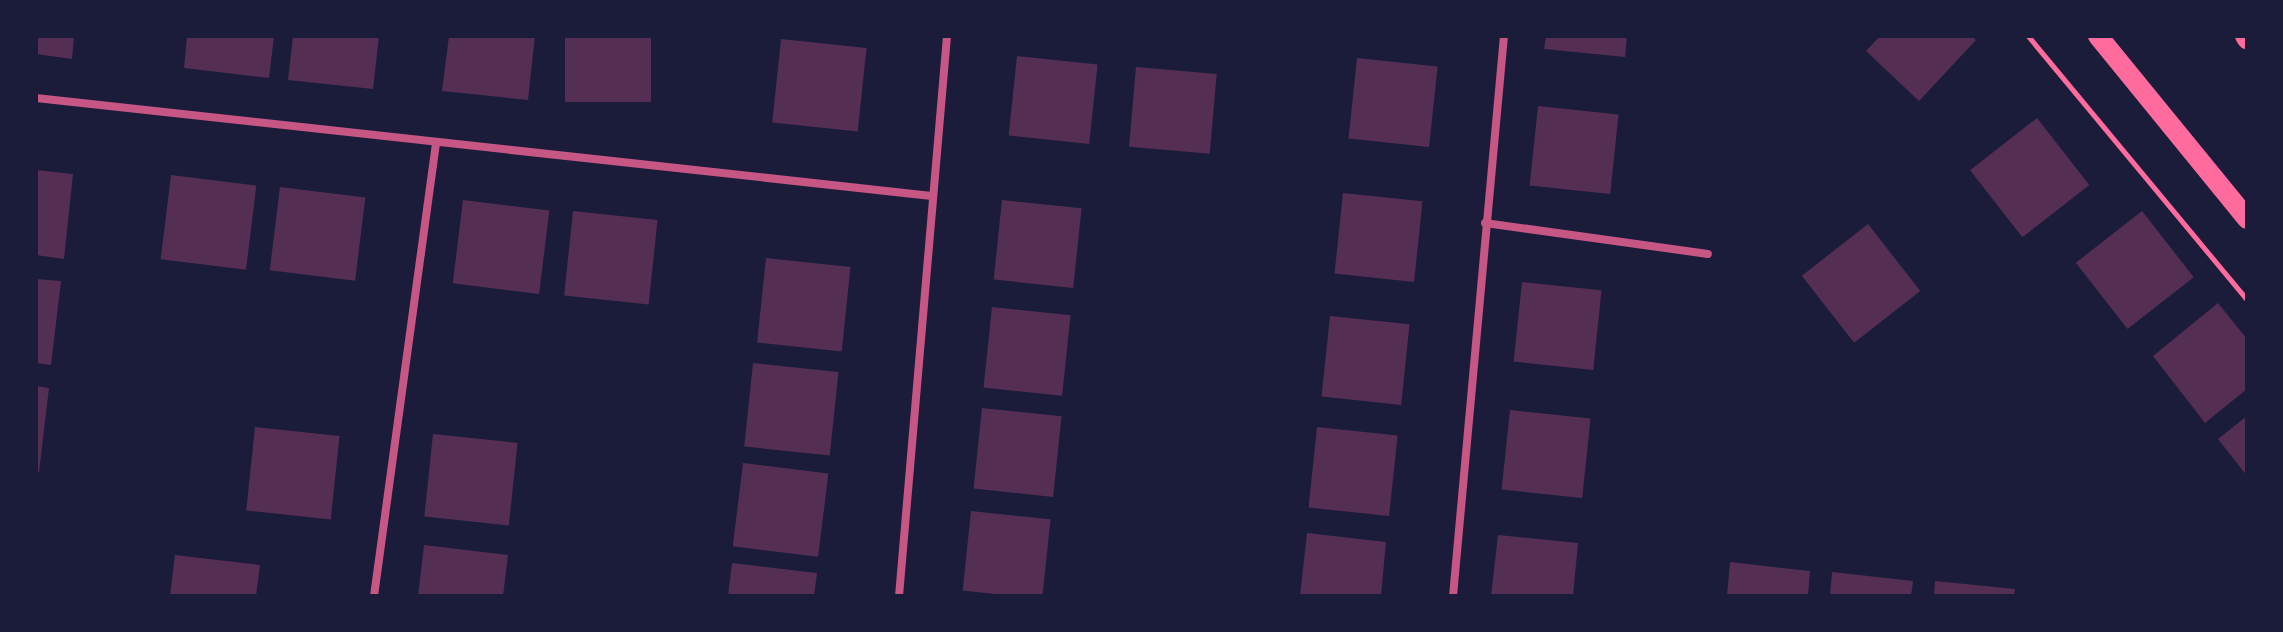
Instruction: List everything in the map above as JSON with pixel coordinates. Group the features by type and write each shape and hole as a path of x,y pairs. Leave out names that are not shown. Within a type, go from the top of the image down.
{"main road":[{"path":"2098,36 2247,219"}],"street":[{"path":"899,596 947,36"},
{"path":"1453,596 1504,36"},
{"path":"36,98 932,196"},
{"path":"374,596 436,143"},
{"path":"1485,223 1708,254"}],"path":[{"path":"2028,36 2247,300"}],"building":[{"path":"36,36 74,36 72,59 36,54"},
{"path":"187,36 274,36 269,78 184,68"},
{"path":"293,36 379,36 373,89 288,80"},
{"path":"449,36 535,36 528,100 442,91"},
{"path":"565,36 651,36 651,102 565,102"},
{"path":"1546,36 1627,36 1625,57 1544,49"},
{"path":"1880,36 1971,36 1976,40 1919,101 1866,51"},
{"path":"781,39 867,48 858,132 772,123"},
{"path":"1017,56 1098,64 1089,144 1009,136"},
{"path":"1357,58 1438,66 1429,147 1349,139"},
{"path":"1136,67 1217,74 1210,154 1129,147"},
{"path":"1538,106 1619,114 1610,194 1530,186"},
{"path":"2037,118 2089,185 2022,237 1970,170"},
{"path":"36,170 73,174 64,259 36,255"},
{"path":"171,175 256,185 246,270 161,259"},
{"path":"280,187 365,197 355,281 270,270"},
{"path":"1343,193 1423,201 1414,282 1335,274"},
{"path":"463,200 549,211 539,294 453,283"},
{"path":"1002,200 1082,208 1073,288 994,280"},
{"path":"573,211 658,220 649,304 564,296"},
{"path":"2142,211 2194,277 2128,329 2076,263"},
{"path":"1868,224 1920,291 1854,343 1802,276"},
{"path":"766,258 851,267 842,351 757,343"},
{"path":"36,279 61,281 51,365 36,363"},
{"path":"1522,282 1602,290 1593,370 1514,362"},
{"path":"2218,303 2247,339 2247,389 2205,423 2153,356"},
{"path":"992,307 1071,315 1062,396 984,388"},
{"path":"1330,316 1410,324 1401,405 1322,397"},
{"path":"753,363 839,372 830,456 744,447"},
{"path":"36,386 49,388 39,472 36,472"},
{"path":"982,408 1062,416 1053,497 974,489"},
{"path":"1510,410 1591,418 1582,498 1502,490"},
{"path":"2247,416 2247,476 2218,439"},
{"path":"255,427 340,436 331,519 246,511"},
{"path":"1317,427 1398,435 1389,516 1309,508"},
{"path":"433,434 518,443 509,525 424,517"},
{"path":"743,463 828,473 818,557 733,546"},
{"path":"971,511 1051,519 1043,596 963,591"},
{"path":"1307,533 1386,542 1381,596 1300,596"},
{"path":"1498,535 1578,543 1573,596 1491,596"},
{"path":"424,545 508,555 503,596 418,596"},
{"path":"175,555 260,565 256,596 170,596"},
{"path":"1730,562 1810,571 1808,596 1727,596"},
{"path":"732,563 817,573 814,596 728,596"},
{"path":"1832,572 1913,581 1911,596 1830,596"},
{"path":"1935,581 2015,589 2014,596 1934,596"}]}
